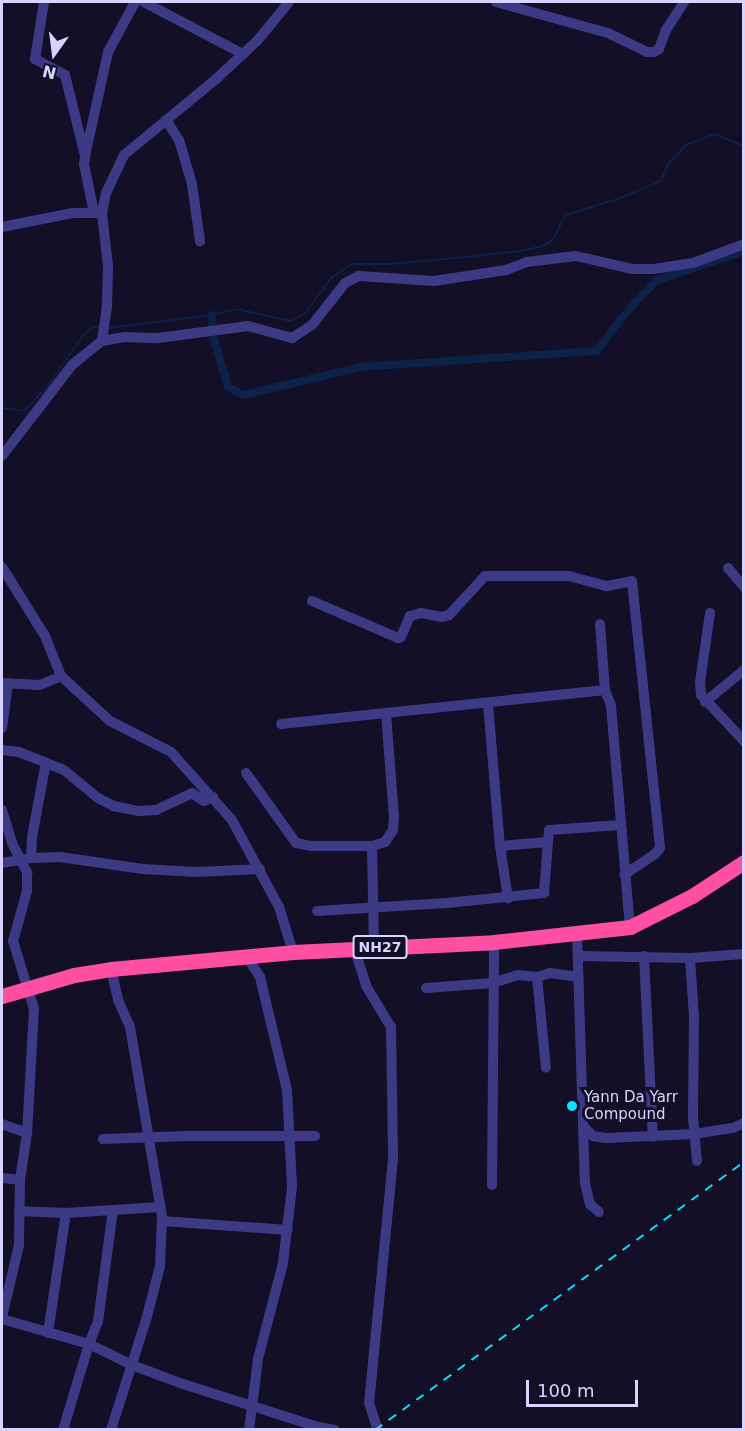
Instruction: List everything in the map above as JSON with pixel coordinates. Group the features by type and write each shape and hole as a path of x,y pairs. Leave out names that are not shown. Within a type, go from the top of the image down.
{"highway":[{"name":"NH27","path":"2,996 74,975 111,969 292,952 494,942 630,927 692,896 744,862"}],"street":[{"path":"44,2 34,59 65,75 98,213 108,266 104,337"},
{"path":"85,156 108,52 135,2"},
{"path":"144,2 243,54"},
{"path":"98,213 124,155 216,80 243,54 289,2"},
{"path":"496,2 608,33 647,52 654,52 659,49 666,30 684,2"},
{"path":"166,120 179,140 192,184 200,241"},
{"path":"2,227 73,213 98,213"},
{"path":"2,456 72,364 104,337 158,338 248,326 291,338 300,335 312,325 345,283 359,276 434,281 506,270 545,259 576,256 632,269 654,269 693,263 744,244"},
{"path":"2,567 45,636 61,676 110,722 171,752 232,820 260,868 279,907 292,952"},
{"path":"728,568 744,587"},
{"path":"312,601 398,638 401,637 410,616 421,613 448,615 485,576 569,576 607,586 632,581 660,848 624,875"},
{"path":"710,613 700,682 701,695 705,702 744,741"},
{"path":"600,624 605,690 611,706 630,927"},
{"path":"705,702 744,670"},
{"path":"2,728 5,683 40,685 61,676"},
{"path":"281,724 605,690"},
{"path":"488,704 500,846 508,898"},
{"path":"246,773 296,843 312,846 372,846 385,842 393,830 386,714"},
{"path":"2,750 19,752 64,770 98,798 114,806 156,810 192,793 204,801 213,797"},
{"path":"46,762 27,859 27,891 13,940 34,1009 27,1133 20,1180 19,1245 2,1318 88,1344 132,1365 335,1430"},
{"path":"2,810 12,843 27,859"},
{"path":"317,911 508,898 544,893 549,830 620,825"},
{"path":"500,846 548,842"},
{"path":"372,846 374,947"},
{"path":"2,863 60,857 143,869 196,872 260,868"},
{"path":"577,933 585,1183 590,1204 599,1212"},
{"path":"492,1185 494,942"},
{"path":"354,948 366,986 391,1027 393,1159 369,1403 378,1430"},
{"path":"578,956 690,958 744,954"},
{"path":"644,956 653,1137"},
{"path":"247,957 260,977 287,1090 292,1187 283,1263 258,1359 249,1430"},
{"path":"690,958 694,1017 694,1134 697,1161"},
{"path":"111,969 118,1000 130,1027 162,1221 159,1266 132,1365 111,1430"},
{"path":"426,988 493,982 518,975 537,977 550,973 579,976"},
{"path":"537,977 546,1068"},
{"path":"584,1127 598,1138 653,1137 694,1134 733,1128 744,1123"},
{"path":"2,1124 27,1133"},
{"path":"103,1139 187,1136 290,1138 315,1136"},
{"path":"2,1178 20,1180"},
{"path":"19,1211 66,1213 160,1207"},
{"path":"63,1430 88,1344 98,1322 113,1210"},
{"path":"48,1333 66,1213"},
{"path":"162,1221 288,1230"}],"waterway":[{"path":"108,328 212,315 236,309 291,321 305,313 332,277 352,264 391,264 446,259 521,251 546,245 554,238 565,215 615,200 661,181 668,164 686,145 714,134 744,146"},
{"path":"212,315 213,336 228,387 244,395 360,367 596,351 635,302 657,280 744,251"},
{"path":"2,408 24,411 47,387 83,335 94,327 99,328"}],"railway":[{"path":"375,1430 744,1162"}],"place":[{"name":"Yann Da Yarr Compound","path":"572,1106"}]}
